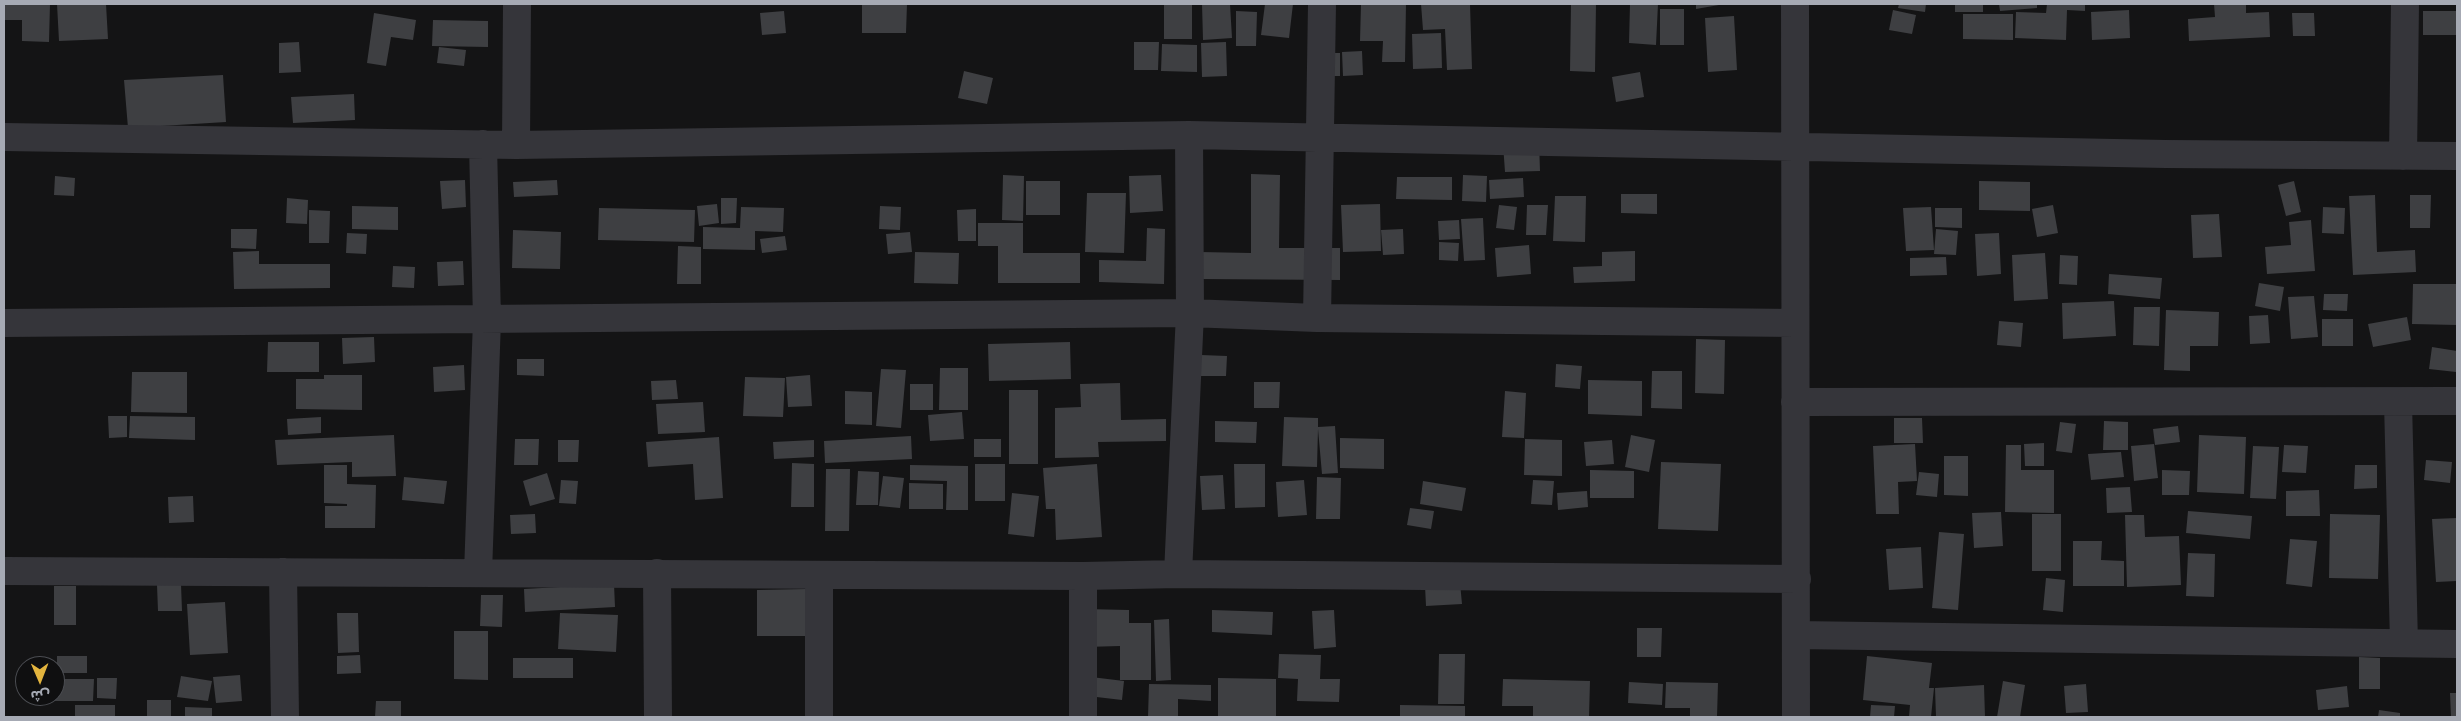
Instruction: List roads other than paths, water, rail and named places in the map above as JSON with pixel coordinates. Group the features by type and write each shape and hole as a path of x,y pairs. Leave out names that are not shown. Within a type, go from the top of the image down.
{"street":[{"path":"516,145 517,4"},
{"path":"1317,318 1322,4"},
{"path":"1795,4 1796,717"},
{"path":"2402,156 2405,4"},
{"path":"1178,574 1190,313 1189,135"},
{"path":"4,137 516,145 1189,135 1321,139 2457,156"},
{"path":"478,572 487,320 483,144"},
{"path":"4,323 1190,313 1317,318 1795,322"},
{"path":"1795,402 2457,401"},
{"path":"2398,402 2404,643"},
{"path":"4,570 1083,576 1178,574 1796,579"},
{"path":"283,572 285,717"},
{"path":"657,574 658,717"},
{"path":"819,575 819,717"},
{"path":"1083,576 1083,717"},
{"path":"1796,635 2457,644"}]}
